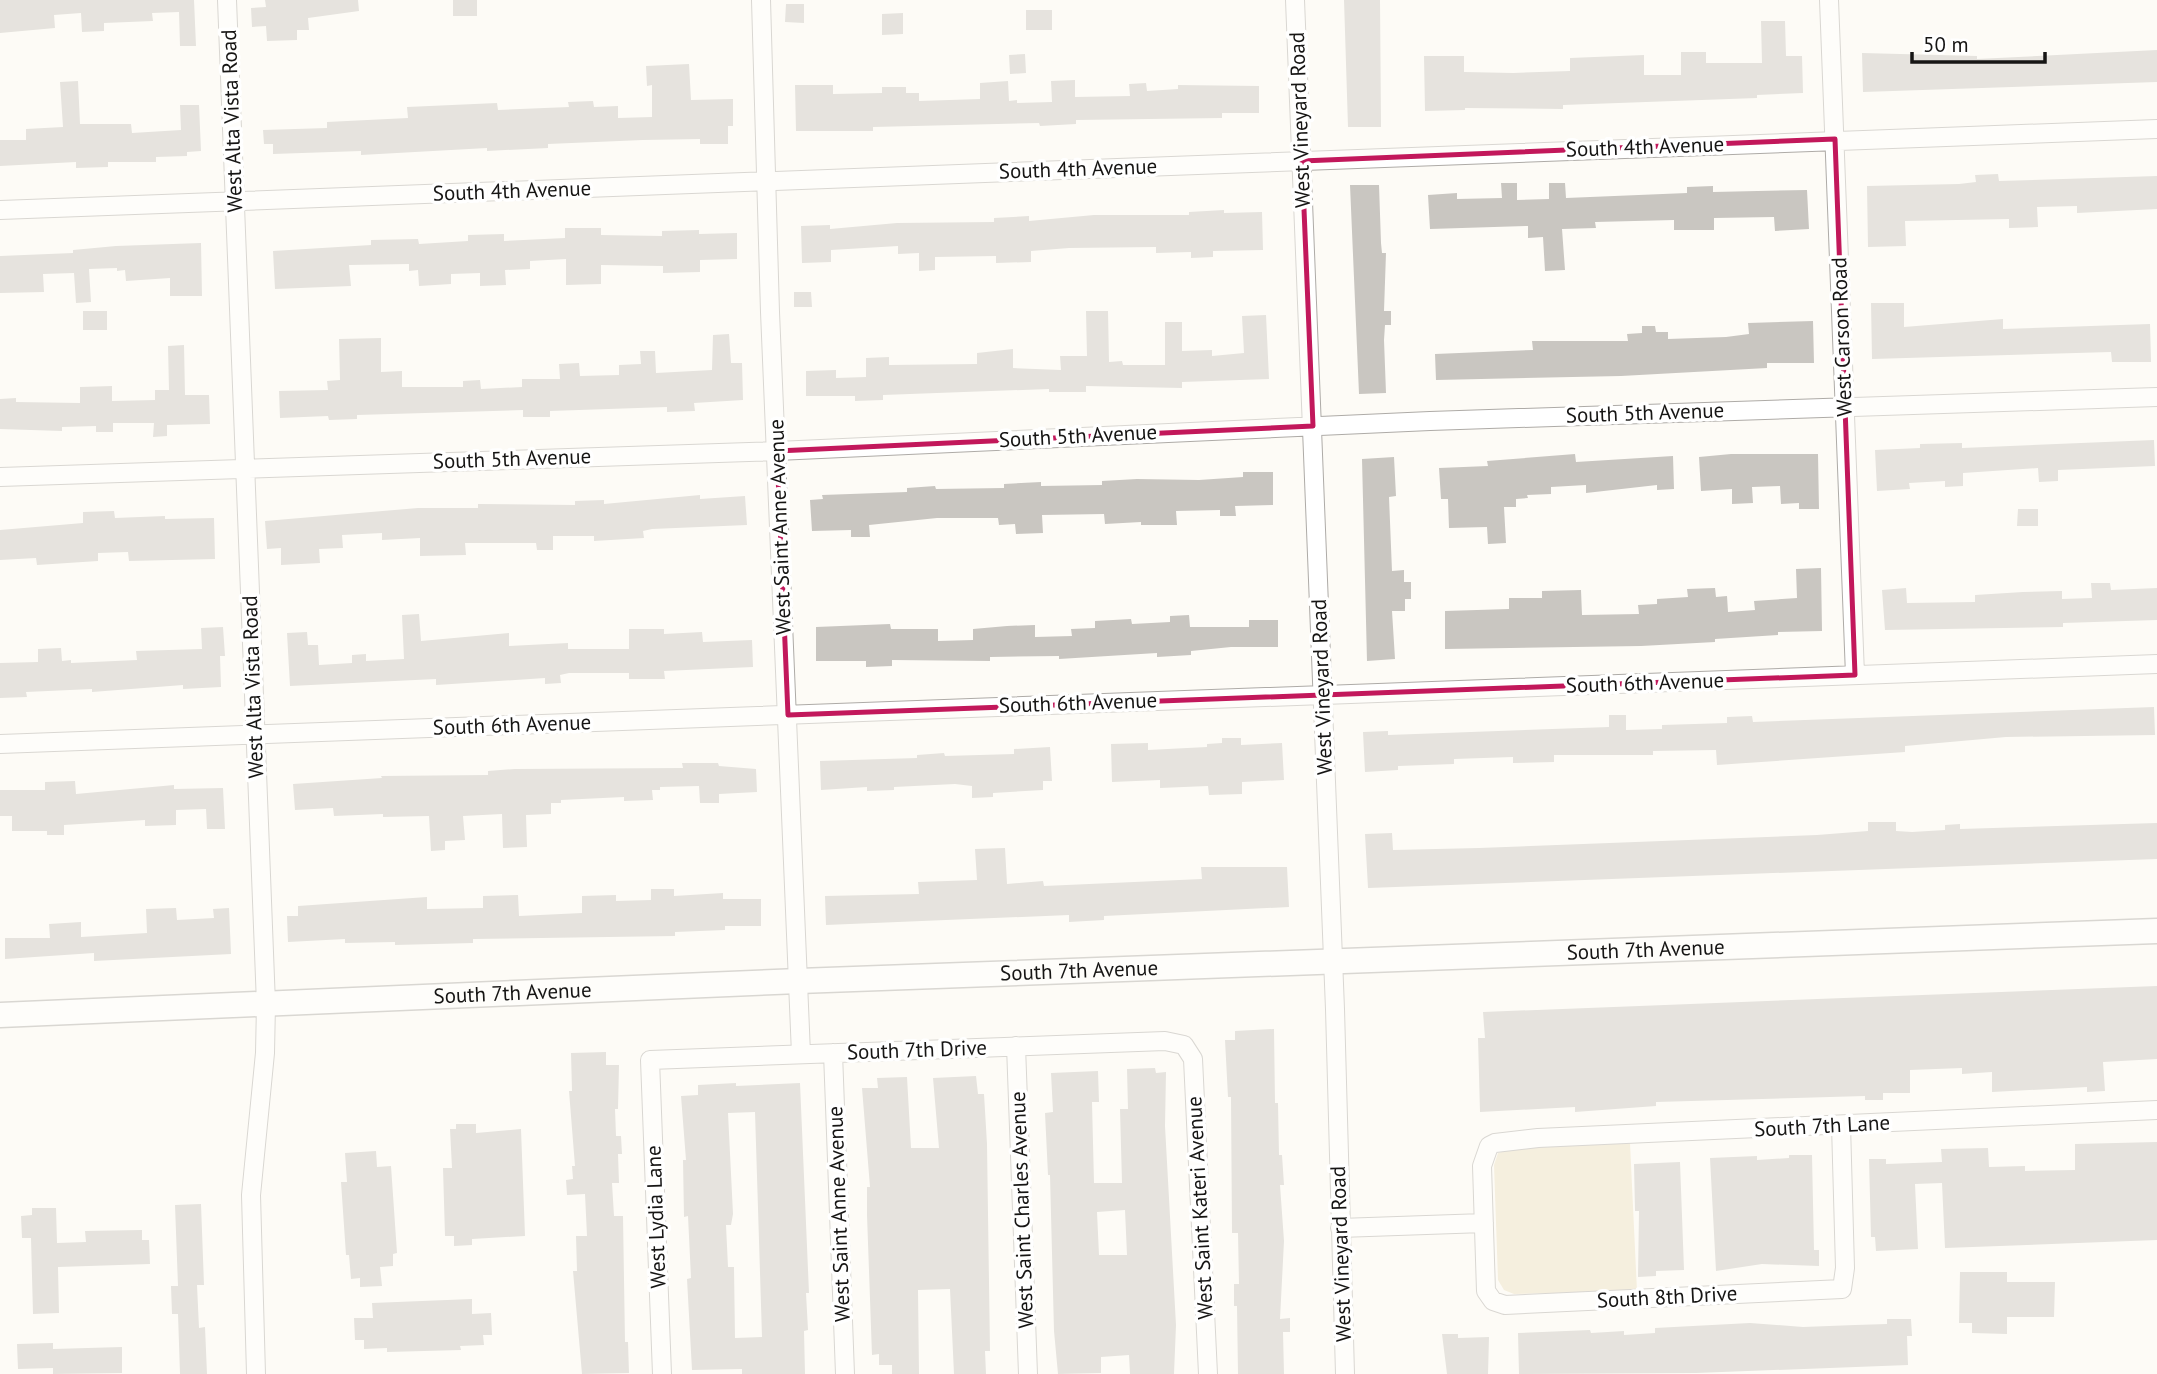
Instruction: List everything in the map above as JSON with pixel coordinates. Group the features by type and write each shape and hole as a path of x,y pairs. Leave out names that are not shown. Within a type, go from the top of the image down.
{"main road":[{"name":"South 7th Avenue","path":"0,1015 799,981 2157,931"}],"street":[{"name":"West Alta Vista Road","path":"227,0 266,1004 265,1053 251,1195 256,1374"},
{"name":"West Saint Anne Avenue","path":"761,0 765,181 801,1054"},
{"name":"West Vineyard Road","path":"1295,0 1333,963 1345,1374"},
{"name":"West Carson Road","path":"1829,0 1855,675"},
{"name":"South 4th Avenue","path":"0,210 2157,129"},
{"name":"South 5th Avenue","path":"0,477 777,451 1313,426 2157,397"},
{"name":"South 6th Avenue","path":"0,744 2157,664"},
{"name":"South 7th Drive","path":"650,1060 1165,1041 1184,1045"},
{"name":"West Saint Kateri Avenue","path":"1184,1045 1193,1059 1208,1374"},
{"name":"West Saint Charles Avenue","path":"1016,1046 1028,1374"},
{"name":"West Saint Anne Avenue","path":"833,1053 845,1374"},
{"name":"West Lydia Lane","path":"650,1060 662,1374"},
{"name":"South 7th Lane","path":"1484,1223 1482,1166 1489,1146 1504,1140 2157,1110"},
{"name":"South 8th Drive","path":"1484,1223 1485,1285 1493,1301 1505,1305 1842,1289 1845,1268 1840,1125"},
{"path":"1340,1228 1484,1223"}],"highlighted area":[{"path":"1835,139 1855,675 788,715 777,451 1313,426 1302,161"}],"shaded area":[{"path":"1630,1143 1637,1291 1514,1294 1504,1290 1498,1280 1494,1165 1498,1153 1520,1147"}],"building":[{"path":"0,0 194,0 196,46 180,46 179,12 152,13 153,21 104,23 104,31 82,32 81,13 54,15 55,28 0,33"},
{"path":"265,0 358,0 359,11 308,18 309,30 297,30 297,40 267,41 266,26 252,27 251,8 266,7"},
{"path":"453,0 477,0 477,16 453,16"},
{"path":"1344,0 1380,0 1381,127 1348,127"},
{"path":"786,4 804,4 804,23 785,22"},
{"path":"1026,10 1052,10 1052,30 1026,30"},
{"path":"903,13 903,34 882,35 882,14"},
{"path":"1761,21 1785,21 1786,56 1802,56 1803,93 1757,95 1757,98 1563,105 1563,109 1465,108 1425,111 1424,56 1464,56 1464,72 1513,73 1570,71 1570,58 1644,55 1644,75 1681,75 1681,52 1706,52 1706,63 1762,63"},
{"path":"2157,50 2157,82 1863,92 1862,53 1977,56 1977,59"},
{"path":"1025,54 1026,73 1010,74 1009,55"},
{"path":"689,64 691,100 733,99 733,126 728,126 728,144 700,144 700,139 643,140 548,144 548,148 487,151 487,148 361,155 361,151 273,154 273,144 264,144 263,130 327,128 327,122 408,118 407,107 497,103 498,110 569,107 568,102 593,101 594,107 618,106 618,118 652,117 652,85 647,86 646,66"},
{"path":"1075,80 1075,97 1130,96 1129,84 1146,83 1147,91 1178,89 1178,85 1259,86 1259,113 1222,113 1222,118 1076,120 1076,124 1040,126 1039,123 873,127 873,131 796,131 795,85 833,85 833,94 882,93 882,87 906,87 906,93 919,93 919,101 980,99 980,83 1008,81 1009,101 1017,100 1017,103 1052,102 1051,81"},
{"path":"78,81 80,124 131,124 132,133 181,130 180,105 199,105 201,151 187,152 187,156 156,157 156,162 108,162 108,167 76,168 76,162 0,166 0,140 26,140 26,129 63,127 60,82"},
{"path":"1998,174 1999,181 2157,176 2157,209 2077,213 2077,206 2037,207 2038,227 2009,228 2009,219 1905,221 1906,246 1868,247 1867,186 1959,184 1976,182 1975,175"},
{"path":"1501,183 1517,183 1517,200 1549,199 1549,183 1565,183 1566,198 1687,193 1687,187 1713,186 1713,192 1807,190 1809,229 1775,231 1774,217 1714,218 1714,230 1674,230 1674,220 1595,222 1596,228 1562,229 1565,270 1545,271 1543,237 1528,238 1528,226 1430,229 1428,195 1457,193 1457,199 1502,198"},
{"path":"1350,185 1379,185 1382,253 1386,253 1384,311 1391,311 1391,325 1385,325 1384,340 1386,393 1359,394"},
{"path":"1224,210 1224,213 1262,212 1263,250 1213,251 1213,257 1191,258 1191,252 1156,253 1156,247 1069,248 1031,251 1031,262 996,263 996,256 935,257 935,270 919,271 919,253 898,254 898,246 831,250 831,262 802,263 801,226 830,225 830,229 897,223 994,222 994,218 1029,216 1029,221 1094,215 1189,215 1189,212"},
{"path":"565,228 601,228 601,235 662,236 662,231 699,230 699,234 737,233 737,259 700,260 700,272 663,273 663,266 601,265 601,284 566,285 566,259 530,261 530,269 505,270 506,285 480,286 480,273 451,274 451,284 419,286 418,270 409,271 409,264 349,265 351,286 275,289 273,251 371,245 371,240 418,239 419,244 468,241 468,235 504,234 504,241 565,238"},
{"path":"201,243 202,296 170,296 170,278 126,281 125,270 117,271 117,268 89,269 91,302 76,303 74,273 43,274 44,292 0,293 0,256 73,253 73,250 116,246"},
{"path":"794,292 811,292 812,307 794,307"},
{"path":"1871,303 1904,303 1904,327 2003,319 2003,329 2150,324 2151,362 2112,362 2111,352 1872,359"},
{"path":"83,311 107,311 107,330 83,330"},
{"path":"1086,311 1108,311 1109,362 1122,361 1123,365 1165,365 1165,322 1182,322 1182,351 1212,350 1212,356 1244,353 1242,316 1266,315 1269,379 1182,382 1182,388 1086,386 1086,392 1049,392 1049,389 883,395 883,400 855,401 855,396 806,396 806,371 836,370 836,378 866,377 866,358 889,357 889,365 977,364 977,353 1013,349 1013,368 1061,370 1060,356 1087,356"},
{"path":"1813,321 1814,363 1767,363 1767,368 1621,376 1436,380 1435,354 1533,350 1532,341 1628,341 1627,334 1642,333 1642,326 1655,326 1656,332 1668,332 1668,339 1749,334 1748,323"},
{"path":"729,334 731,363 742,363 743,400 694,403 695,411 667,412 667,407 550,411 550,417 523,417 523,410 357,415 357,419 329,420 328,416 280,418 279,391 328,390 327,381 340,380 339,339 381,338 381,372 402,371 402,387 463,387 463,381 480,380 481,389 522,387 522,379 560,379 559,364 579,363 580,376 619,375 619,365 641,364 640,351 655,351 656,373 712,370 713,335"},
{"path":"184,345 185,395 209,395 210,424 167,425 167,436 153,437 154,423 113,423 113,432 96,432 96,426 62,427 62,431 0,429 0,399 16,398 16,402 80,403 80,387 112,386 112,401 155,400 155,390 169,390 168,346"},
{"path":"2154,440 2155,466 2058,470 2058,481 2039,482 2038,468 1963,473 1963,486 1945,487 1945,481 1909,483 1910,489 1877,491 1875,450 1920,448 1920,444 1962,443 1962,448"},
{"path":"1575,454 1576,462 1673,456 1674,489 1657,490 1657,485 1586,493 1586,485 1551,487 1551,494 1527,495 1528,498 1516,499 1516,507 1504,507 1506,543 1488,544 1487,527 1449,528 1448,499 1441,499 1439,468 1488,466 1487,461"},
{"path":"1731,454 1818,454 1819,509 1799,509 1799,503 1781,504 1780,486 1752,487 1753,503 1732,504 1732,489 1701,491 1699,457"},
{"path":"1394,457 1396,496 1389,497 1392,571 1404,570 1404,582 1411,582 1411,599 1405,599 1405,611 1392,611 1395,659 1367,661 1362,459"},
{"path":"1243,472 1273,472 1273,505 1235,506 1236,516 1220,516 1220,510 1176,511 1177,525 1141,525 1141,522 1105,524 1104,514 1042,515 1043,533 1016,534 1015,524 999,525 998,518 937,518 869,525 870,537 851,537 851,530 812,531 810,500 823,499 822,495 907,492 907,488 935,486 936,489 1004,488 1004,484 1041,482 1041,486 1102,485 1102,481 1137,479 1199,480 1243,477"},
{"path":"700,495 700,499 745,496 747,525 652,529 643,531 644,538 594,541 594,536 553,536 553,550 537,550 536,543 465,543 466,555 420,556 420,538 382,540 382,533 342,535 343,548 319,549 320,563 281,565 281,548 267,549 265,521 418,508 478,508 478,504 575,505 575,501 604,500 604,504"},
{"path":"2018,509 2038,509 2038,526 2017,526"},
{"path":"114,511 115,518 214,518 215,559 129,561 128,552 98,553 98,561 37,565 36,558 0,560 0,530 83,523 83,512"},
{"path":"1821,568 1822,631 1778,632 1778,635 1715,639 1715,642 1641,646 1445,649 1445,611 1509,609 1509,598 1542,598 1542,591 1581,590 1582,615 1639,614 1638,605 1657,604 1657,599 1688,597 1687,589 1715,588 1716,597 1727,596 1728,612 1755,610 1754,601 1797,598 1796,569"},
{"path":"2091,583 2110,583 2111,590 2157,588 2157,620 2063,623 2063,627 1885,630 1882,590 1906,588 1907,603 1975,602 1975,595 2023,592 2062,591 2062,599 2092,598"},
{"path":"419,614 421,641 509,633 509,646 568,643 568,649 629,649 629,629 664,629 664,634 702,632 703,642 752,640 753,667 664,671 665,679 629,679 629,673 569,673 560,675 561,683 545,684 545,678 436,685 436,679 290,686 287,633 307,632 308,645 318,645 319,665 352,663 352,655 366,654 366,661 404,659 402,615"},
{"path":"1189,615 1190,627 1249,627 1249,620 1278,620 1278,647 1231,647 1191,651 1191,655 1157,657 1157,653 1059,659 1059,656 990,657 990,661 892,660 892,666 866,667 866,661 816,661 816,627 890,624 891,629 938,629 938,641 973,640 973,629 1035,625 1035,637 1072,636 1071,629 1095,628 1095,621 1131,619 1132,624 1170,622 1170,616"},
{"path":"223,627 225,656 220,656 221,687 183,689 183,685 92,692 92,689 26,692 27,697 0,698 0,663 38,662 38,649 61,648 62,661 71,660 71,663 137,660 136,651 202,649 201,628"},
{"path":"2154,707 2155,735 2006,737 1905,746 1905,752 1717,765 1716,750 1653,751 1653,755 1554,755 1554,762 1513,763 1513,757 1454,759 1454,764 1398,766 1398,770 1365,772 1363,732 1388,731 1388,735 1609,727 1609,715 1626,715 1626,730 1662,729 1662,725 1727,723 1727,717 1752,716 1753,722"},
{"path":"1222,738 1241,738 1241,745 1282,743 1284,780 1242,782 1242,794 1209,795 1208,786 1160,788 1160,780 1112,782 1111,744 1148,743 1148,750 1207,747 1207,744 1222,743"},
{"path":"1050,747 1052,781 1043,781 1043,790 993,793 993,797 972,798 972,786 955,784 894,787 894,790 867,791 867,787 821,790 820,761 917,758 917,755 944,753 945,756 1014,754 1014,749"},
{"path":"682,763 718,763 719,766 756,769 757,792 719,794 719,803 700,803 699,786 660,787 660,790 652,790 653,800 624,801 624,797 561,800 561,803 551,803 551,814 526,815 527,847 503,848 502,814 463,816 465,840 445,841 445,850 431,851 429,816 334,816 333,808 295,810 293,784 382,778 381,776 488,775 488,771 515,769 683,768"},
{"path":"75,781 76,794 174,785 174,789 223,788 225,829 207,829 206,809 176,810 176,825 145,826 145,820 64,825 64,835 47,835 47,831 12,831 12,816 0,816 0,790 45,790 45,782"},
{"path":"1868,822 1896,822 1896,831 1912,832 1945,830 1945,825 1960,824 1960,829 2157,823 2157,859 1368,888 1365,834 1392,833 1393,850 1479,848 1817,835 1868,831"},
{"path":"1005,848 1007,884 1043,881 1044,886 1202,879 1201,867 1287,867 1289,907 1104,916 1104,920 1069,922 1069,915 826,925 825,896 919,894 918,882 977,880 975,849"},
{"path":"651,889 674,889 674,896 723,893 723,899 761,899 761,926 725,926 725,930 675,932 675,936 473,939 473,943 395,945 395,942 345,943 345,939 288,942 287,916 298,916 298,906 427,897 427,909 483,908 483,896 518,895 519,916 582,913 582,896 616,895 616,901 651,900"},
{"path":"176,908 177,920 214,918 213,909 229,908 231,954 94,961 94,953 5,959 5,938 50,938 49,924 81,922 81,937 147,933 146,909"},
{"path":"2157,986 2157,1059 2103,1062 2105,1091 2087,1092 2087,1087 1992,1092 1992,1072 1962,1074 1962,1068 1910,1070 1910,1093 1883,1093 1883,1100 1865,1100 1865,1096 1656,1102 1656,1106 1575,1112 1575,1107 1480,1112 1478,1038 1485,1038 1483,1012"},
{"path":"1274,1029 1275,1103 1278,1103 1279,1155 1282,1155 1284,1185 1280,1185 1284,1241 1280,1319 1290,1318 1290,1332 1283,1332 1284,1374 1238,1374 1234,1284 1239,1284 1238,1233 1232,1233 1231,1097 1228,1097 1225,1040 1235,1040 1235,1031"},
{"path":"606,1052 606,1065 619,1065 618,1109 615,1109 616,1136 621,1136 622,1154 618,1154 619,1183 612,1183 614,1216 623,1216 625,1342 628,1342 629,1373 582,1374 573,1271 577,1271 576,1236 587,1236 585,1194 567,1195 566,1180 573,1179 572,1166 575,1166 569,1091 572,1091 571,1053"},
{"path":"1155,1068 1156,1073 1166,1072 1165,1126 1176,1325 1174,1374 1130,1374 1129,1355 1101,1357 1101,1373 1058,1374 1045,1113 1053,1112 1051,1073 1098,1071 1099,1102 1092,1102 1094,1183 1122,1183 1120,1109 1128,1109 1127,1069","holes":["1125,1210 1127,1255 1099,1255 1097,1212"]},
{"path":"976,1076 978,1094 984,1094 987,1144 990,1351 985,1351 986,1374 954,1374 950,1289 918,1290 919,1374 892,1374 892,1365 879,1365 879,1354 872,1355 867,1215 867,1187 870,1187 862,1088 878,1088 877,1078 907,1077 911,1148 939,1148 933,1078"},
{"path":"800,1083 809,1293 806,1293 808,1330 804,1331 805,1374 742,1374 742,1369 692,1370 687,1279 691,1278 688,1216 684,1217 683,1160 686,1160 681,1096 698,1095 698,1085","holes":["755,1112 762,1337 735,1338 734,1267 728,1267 726,1225 731,1225 733,1214 728,1113"]},
{"path":"456,1124 476,1124 476,1133 521,1129 525,1236 472,1239 472,1245 454,1246 454,1236 445,1236 443,1168 452,1168 450,1129 456,1129"},
{"path":"2157,1142 2157,1240 1945,1248 1942,1183 1915,1184 1918,1249 1876,1251 1875,1237 1871,1237 1869,1159 1886,1159 1886,1164 1942,1162 1941,1149 1988,1148 1989,1167 2025,1166 2025,1171 2075,1170 2075,1144"},
{"path":"376,1151 377,1167 391,1166 397,1253 393,1254 393,1266 380,1267 382,1286 360,1287 360,1278 351,1279 349,1255 346,1255 341,1182 347,1182 345,1153"},
{"path":"1789,1155 1812,1155 1814,1250 1819,1250 1819,1266 1762,1264 1716,1271 1710,1158 1757,1156 1757,1160 1789,1158"},
{"path":"1680,1162 1684,1270 1656,1271 1656,1276 1638,1277 1639,1211 1635,1211 1634,1164"},
{"path":"201,1204 204,1285 197,1285 199,1328 205,1327 207,1374 180,1374 178,1314 172,1314 171,1286 178,1286 175,1205"},
{"path":"32,1208 56,1208 57,1243 86,1242 85,1231 142,1230 142,1240 149,1240 150,1264 58,1267 59,1313 33,1314 31,1238 22,1238 21,1216 32,1215"},
{"path":"1960,1272 2007,1272 2007,1282 2055,1282 2054,1317 2007,1317 2007,1334 1972,1333 1972,1323 1959,1323"},
{"path":"472,1299 472,1314 491,1313 492,1335 483,1335 484,1345 460,1346 461,1350 387,1352 387,1348 364,1349 364,1340 355,1340 354,1318 373,1318 372,1303"},
{"path":"1887,1319 1911,1319 1912,1336 1907,1336 1908,1365 1696,1373 1519,1374 1518,1333 1590,1330 1591,1333 1624,1331 1624,1335 1655,1333 1655,1328 1750,1323 1803,1327 1887,1324"},
{"path":"1442,1334 1458,1334 1458,1338 1489,1337 1488,1374 1447,1374"},
{"path":"53,1343 53,1349 122,1347 122,1373 53,1374 53,1368 18,1369 17,1344"}]}
